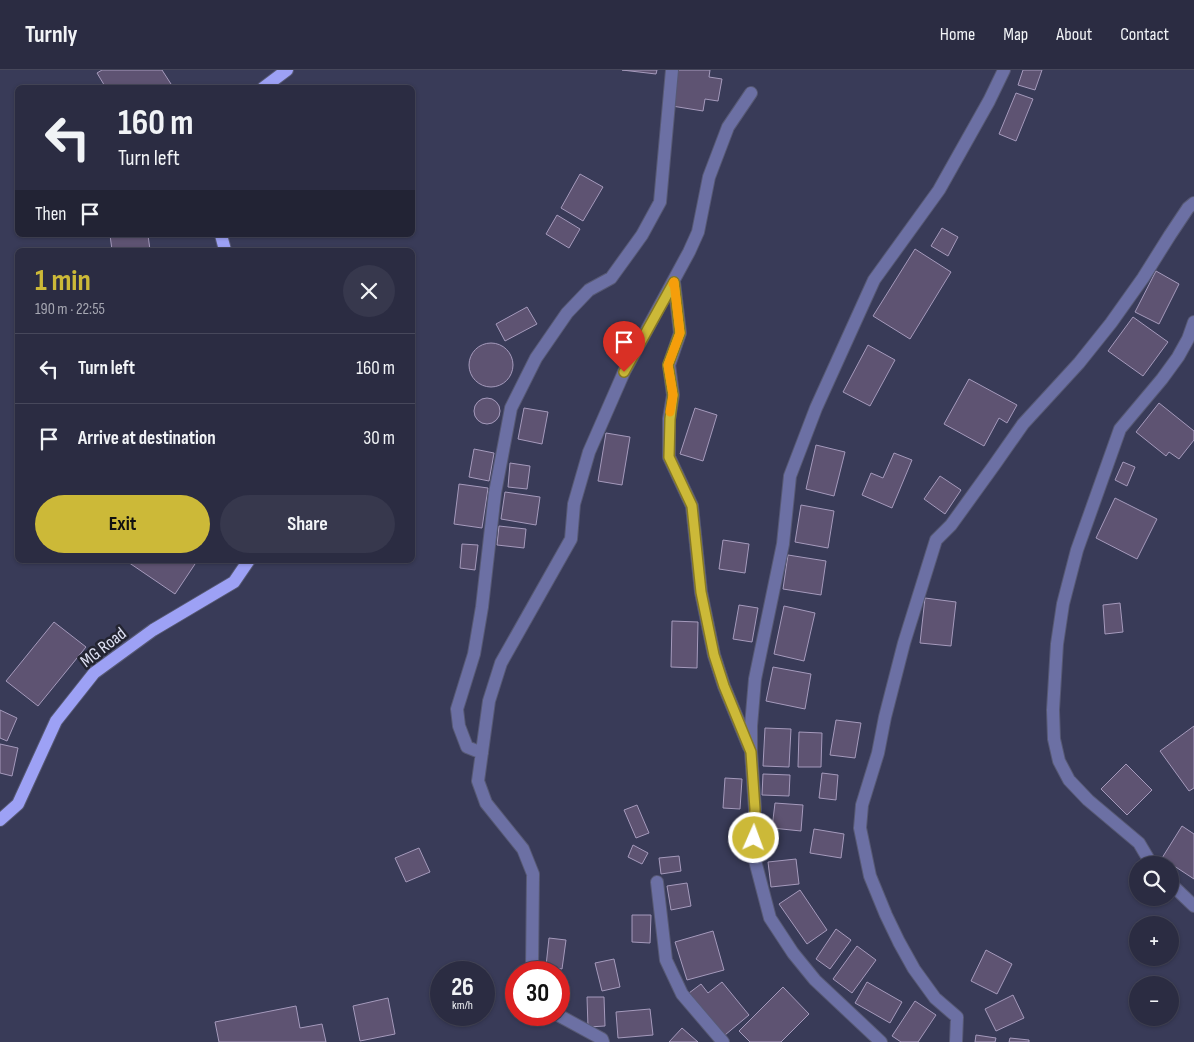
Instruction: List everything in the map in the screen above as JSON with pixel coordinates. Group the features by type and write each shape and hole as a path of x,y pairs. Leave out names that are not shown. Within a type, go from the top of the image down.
{"main road":[{"path":"267,85 287,70"},
{"name":"MG Road","path":"0,820 18,804 56,721 94,673 153,630 234,582 247,563"}],"street":[{"path":"482,753 467,747 459,726 456,709 474,654 482,607 495,493 511,408 536,358 567,313 589,290 611,278 642,235 660,202 672,70"},
{"path":"881,1042 815,980 793,953 770,918 753,853 755,809 751,726 755,679 783,544 790,476 816,408 874,280 939,190 989,101 1004,70"},
{"path":"532,961 533,874 523,850 486,803 478,781 488,701 500,663 571,540 574,504 589,452 624,372 674,282 698,232 709,177 728,127 751,93"},
{"path":"956,1042 957,1017 935,998 914,969 886,915 870,876 860,828 862,805 878,753 885,717 904,644 936,540 996,464 1023,424 1079,363 1111,323 1194,203"},
{"path":"674,282 680,333 668,365 673,395 669,457 692,506 701,592 714,655 724,686 751,752"},
{"path":"1146,856 1139,844 1088,800 1069,780 1059,761 1054,739 1053,710 1057,644 1063,604 1075,558 1120,429 1178,357 1194,322"},
{"path":"657,882 666,960 682,994 723,1042"},
{"path":"1179,891 1194,906"},
{"path":"570,1022 602,1039 603,1042"}],"building":[{"path":"102,70 162,70 171,84 104,85 97,73"},
{"path":"622,70 657,70 656,74"},
{"path":"678,70 710,70 709,77 722,79 718,101 705,99 703,111 672,106"},
{"path":"1023,70 1042,70 1035,90 1018,85"},
{"path":"1016,93 1033,99 1016,141 999,134"},
{"path":"580,174 603,187 583,221 561,208"},
{"path":"557,215 580,229 569,248 546,234"},
{"path":"942,228 958,237 948,256 931,246"},
{"path":"110,237 148,237 150,248 112,248"},
{"path":"915,249 951,272 910,339 873,316"},
{"path":"1156,271 1179,284 1159,324 1135,312"},
{"path":"527,307 537,324 505,341 496,324"},
{"path":"1133,317 1168,342 1143,376 1108,351"},
{"path":"487,343 495,343 507,349 513,365 507,381 495,387 487,387 475,381 469,369 469,361 475,349"},
{"path":"868,345 895,360 870,406 843,392"},
{"path":"969,379 1017,405 1007,423 999,418 984,446 944,424"},
{"path":"487,398 497,401 500,411 497,421 487,424 477,421 474,411 477,401"},
{"path":"1159,403 1194,431 1194,440 1179,459 1169,452 1166,456 1136,432"},
{"path":"524,408 548,412 542,444 518,439"},
{"path":"695,408 717,415 703,461 680,454"},
{"path":"606,433 630,437 622,485 598,481"},
{"path":"816,445 845,452 834,496 806,489"},
{"path":"474,449 494,453 489,481 469,477"},
{"path":"894,453 912,460 892,508 862,495 871,473 883,478"},
{"path":"1123,462 1135,467 1127,486 1115,480"},
{"path":"510,463 530,466 527,489 508,487"},
{"path":"940,476 961,490 945,514 924,499"},
{"path":"459,484 488,488 482,528 454,524"},
{"path":"505,492 540,497 536,525 501,519"},
{"path":"1115,498 1157,519 1137,559 1096,538"},
{"path":"801,505 834,511 828,548 795,542"},
{"path":"499,526 526,529 524,548 497,545"},
{"path":"723,540 749,544 745,573 719,569"},
{"path":"462,544 478,545 475,570 460,568"},
{"path":"788,555 826,561 821,595 783,589"},
{"path":"129,563 195,564 175,594"},
{"path":"925,598 956,602 951,646 920,643"},
{"path":"1120,603 1123,632 1105,634 1103,605"},
{"path":"739,605 758,608 752,642 733,639"},
{"path":"784,606 815,613 804,661 774,654"},
{"path":"672,621 698,622 697,668 671,667"},
{"path":"54,622 86,647 38,706 6,681"},
{"path":"773,667 811,674 805,709 766,701"},
{"path":"0,710 17,718 7,741 0,738"},
{"path":"836,720 861,723 855,758 830,755"},
{"path":"1194,726 1194,788 1189,791 1160,751"},
{"path":"765,728 791,729 789,767 763,766"},
{"path":"799,732 822,733 821,767 798,767"},
{"path":"0,744 18,748 12,776 0,773"},
{"path":"1126,764 1152,790 1127,815 1101,789"},
{"path":"822,773 838,775 836,800 819,798"},
{"path":"763,774 790,775 789,796 762,795"},
{"path":"725,778 742,779 740,809 723,808"},
{"path":"775,803 803,805 801,831 772,828"},
{"path":"637,805 649,833 636,838 624,810"},
{"path":"1182,826 1194,834 1194,879 1179,869 1179,856 1163,856"},
{"path":"814,829 844,834 841,858 810,853"},
{"path":"633,845 648,853 642,864 628,857"},
{"path":"419,848 430,872 406,882 395,858"},
{"path":"679,856 681,871 661,874 659,858"},
{"path":"796,859 799,884 771,887 768,862"},
{"path":"687,883 691,906 671,910 667,886"},
{"path":"800,890 827,930 807,944 779,904"},
{"path":"632,915 651,915 650,943 632,942"},
{"path":"836,929 851,940 830,969 816,959"},
{"path":"713,931 724,970 687,980 675,942"},
{"path":"549,938 566,940 563,961 547,961"},
{"path":"857,946 876,960 852,993 833,979"},
{"path":"986,950 1012,964 997,994 971,981"},
{"path":"614,959 620,987 602,991 595,963"},
{"path":"722,982 749,1015 725,1035 689,993 701,984 708,993"},
{"path":"867,982 902,1002 890,1023 855,1003"},
{"path":"783,987 809,1014 781,1042 750,1042 739,1031"},
{"path":"1013,995 1024,1018 996,1031 985,1009"},
{"path":"587,997 604,997 605,1026 588,1027"},
{"path":"388,998 395,1034 360,1041 353,1006"},
{"path":"915,1001 936,1015 918,1042 901,1042 892,1036"},
{"path":"296,1006 300,1028 322,1024 326,1042 219,1042 215,1022"},
{"path":"650,1009 653,1035 618,1038 616,1012"},
{"path":"682,1028 698,1042 669,1042"},
{"path":"976,1035 996,1038 995,1042 975,1042"},
{"path":"1010,1038 1029,1040 1029,1042 1009,1042"}],"slow traffic":[{"path":"670,412 673,395 668,365 680,333 674,282 673,284"}],"route":[{"path":"624,372 674,282 680,333 668,365 673,395 669,457 692,506 701,592 714,655 724,686 751,752 755,809 754,838"}]}
